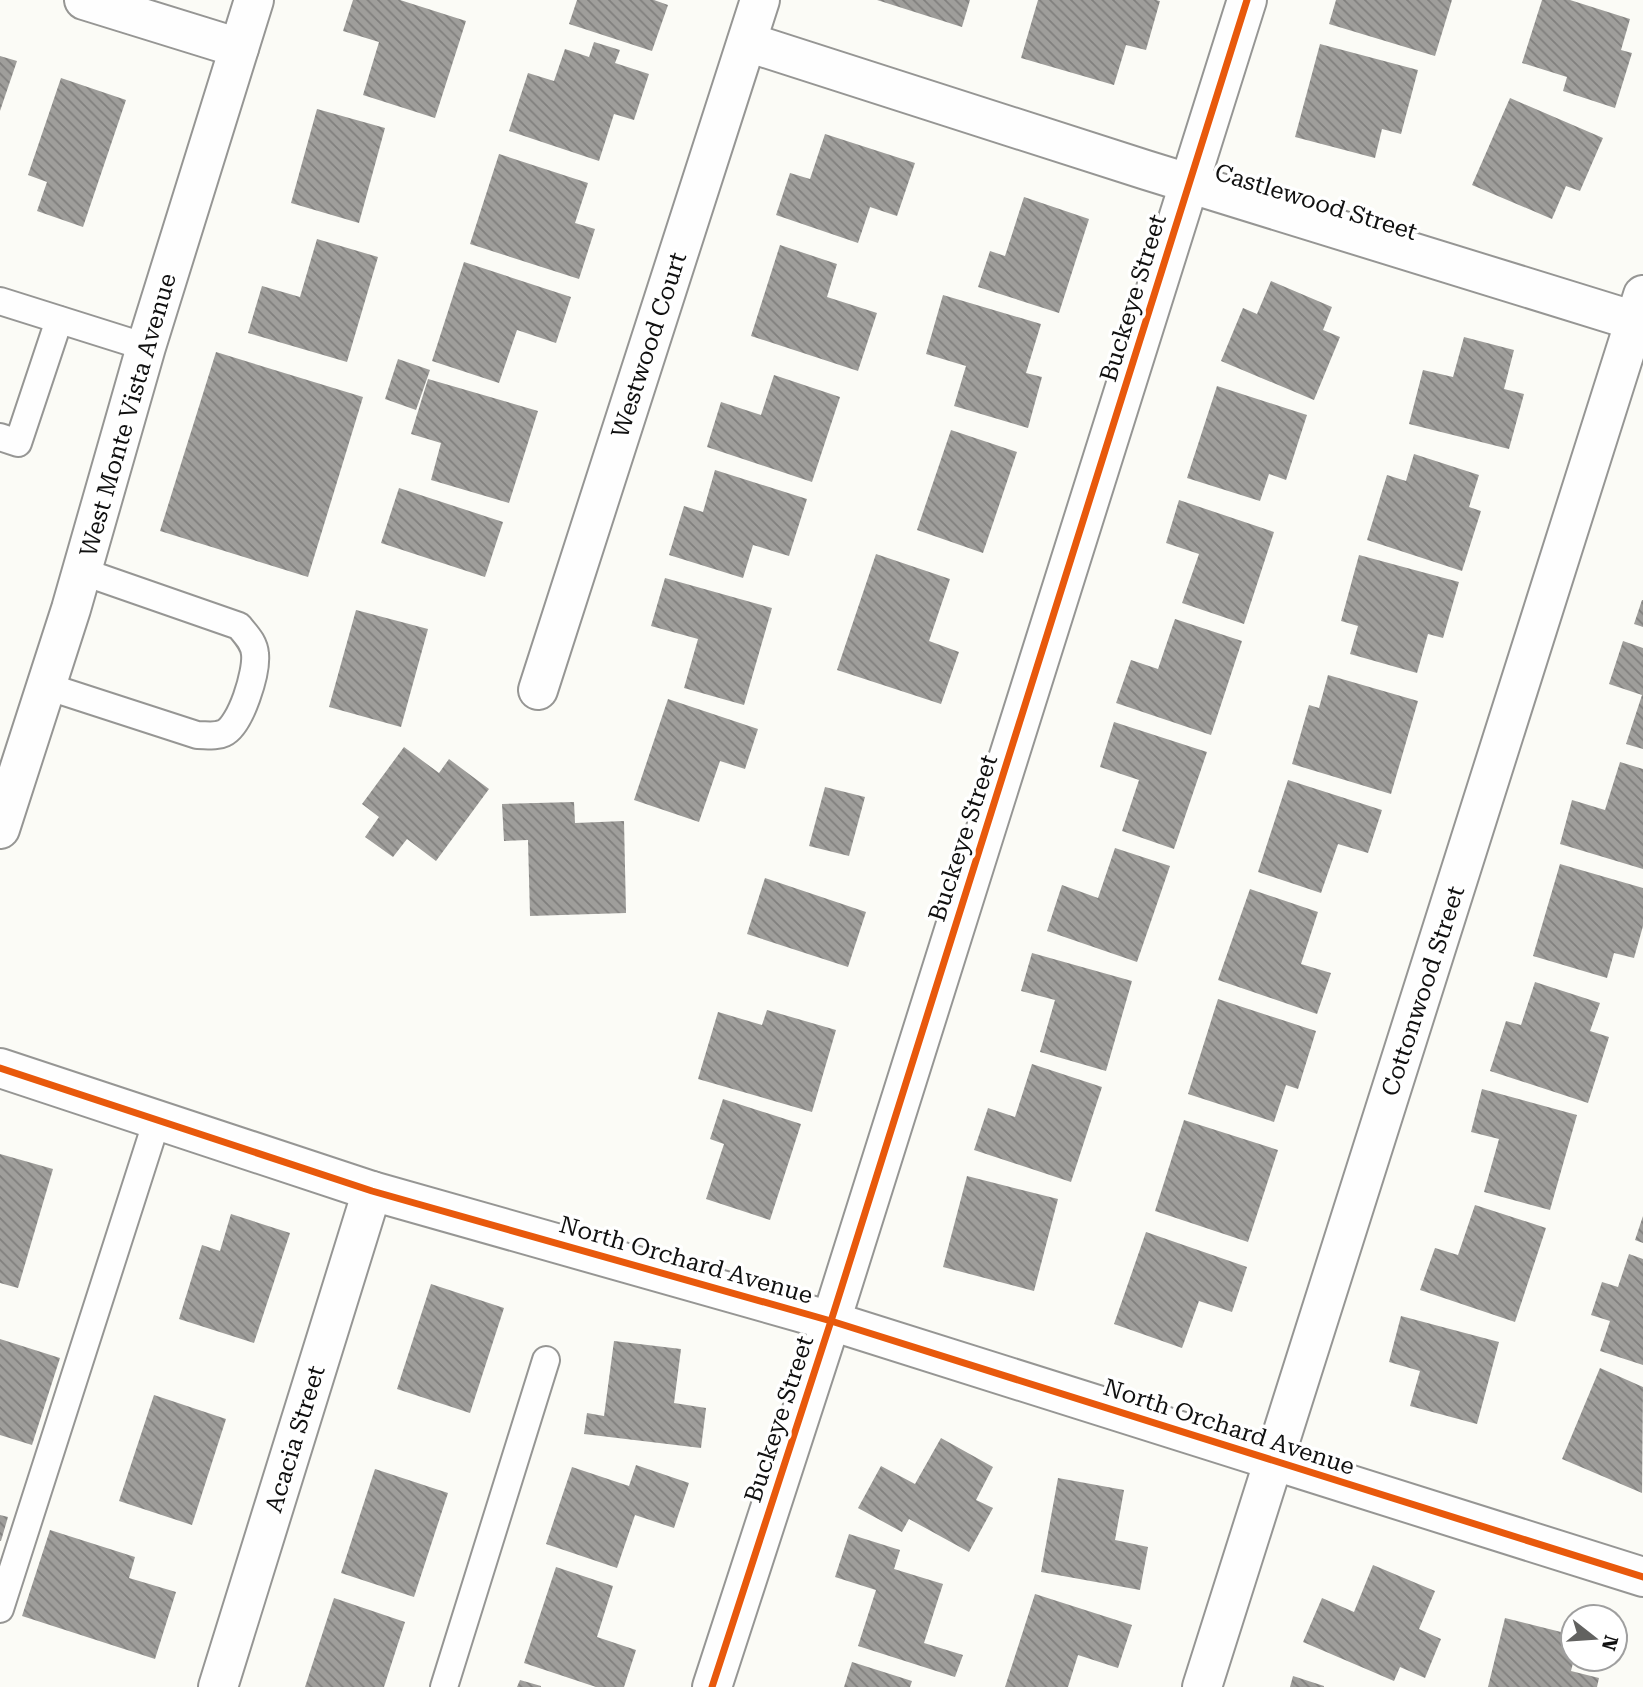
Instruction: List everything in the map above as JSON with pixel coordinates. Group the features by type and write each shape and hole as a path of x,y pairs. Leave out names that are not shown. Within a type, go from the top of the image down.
{"street":[{"path":"84,0 239,48"},
{"name":"West Monte Vista Avenue","path":"0,829 46,687 146,347 254,0"},
{"name":"Westwood Court","path":"538,691 760,0"},
{"name":"Buckeye Street","path":"712,1687 831,1321 1247,0"},
{"name":"Castlewood Street","path":"747,42 1189,183 1639,308"},
{"name":"Cottonwood Street","path":"1202,1687 1639,308"},
{"name":"North Orchard Avenue","path":"0,1068 372,1191 831,1321 1643,1577"},
{"name":"Acacia Street","path":"218,1687 372,1191"}],"lane":[{"path":"0,301 146,347"},
{"path":"0,437 18,443 59,320"},
{"path":"46,687 198,735 214,736 226,732 239,716 253,678 255,655 252,642 239,626 81,572"},
{"path":"0,1609 156,1119"},
{"path":"444,1687 546,1360"}],"building":[{"path":"353,0 400,0 466,21 435,118 363,95 379,42 343,31"},
{"path":"577,0 654,0 668,5 652,51 569,24"},
{"path":"877,0 970,0 962,27"},
{"path":"1038,0 1160,1 1146,50 1126,45 1114,85 1021,58"},
{"path":"1336,0 1452,0 1435,56 1329,24"},
{"path":"1542,0 1570,0 1630,19 1621,50 1632,53 1615,108 1563,91 1567,77 1522,63"},
{"path":"594,42 620,50 615,63 649,74 634,120 614,114 599,161 509,131 528,73 554,81 565,49 589,57"},
{"path":"1320,44 1418,70 1401,134 1382,129 1375,158 1295,137"},
{"path":"0,56 17,61 0,111"},
{"path":"61,78 126,100 83,227 37,211 47,182 28,175"},
{"path":"1510,98 1603,138 1580,191 1566,186 1552,219 1472,185"},
{"path":"317,109 385,128 359,223 291,203"},
{"path":"825,134 915,163 897,216 870,207 858,243 776,215 790,173 810,179"},
{"path":"499,154 588,183 575,223 595,229 579,279 470,244"},
{"path":"1024,197 1089,219 1059,313 978,287 990,251 1005,256"},
{"path":"317,239 378,257 347,362 248,333 262,286 300,297"},
{"path":"780,245 837,264 827,297 877,313 858,371 751,336"},
{"path":"464,262 571,297 556,343 517,330 499,383 432,361"},
{"path":"1271,281 1332,307 1323,330 1340,337 1314,400 1221,361 1243,308 1257,314"},
{"path":"943,295 1041,324 1026,373 1042,377 1028,428 954,406 966,366 926,354"},
{"path":"1464,337 1514,350 1504,389 1524,394 1509,449 1409,424 1423,370 1453,377"},
{"path":"216,352 363,397 308,577 160,531"},
{"path":"398,359 430,370 416,410 385,399"},
{"path":"774,375 840,397 812,482 707,447 721,402 761,415"},
{"path":"428,379 538,411 509,503 431,480 441,443 411,434"},
{"path":"1217,386 1307,415 1286,480 1269,474 1260,501 1187,478"},
{"path":"951,430 1017,452 983,553 917,530"},
{"path":"1414,454 1479,475 1469,507 1481,511 1462,571 1367,540 1387,475 1406,481"},
{"path":"715,470 807,499 789,556 753,545 743,578 669,555 684,506 703,512"},
{"path":"399,488 503,522 485,577 381,543"},
{"path":"1179,500 1274,532 1244,624 1182,603 1199,554 1166,543"},
{"path":"876,554 950,579 929,641 959,652 941,704 837,670"},
{"path":"1359,555 1459,582 1443,638 1428,634 1417,673 1350,654 1358,626 1341,621"},
{"path":"665,578 772,608 744,705 684,688 698,639 651,626"},
{"path":"1643,600 1643,627 1634,624"},
{"path":"356,610 428,629 401,727 329,707"},
{"path":"1175,619 1242,641 1211,735 1116,703 1131,660 1158,669"},
{"path":"1623,641 1643,648 1643,749 1626,744 1642,695 1609,684"},
{"path":"1328,675 1418,701 1391,794 1292,764 1309,705 1319,708"},
{"path":"668,699 758,729 745,769 720,761 699,822 634,800"},
{"path":"1114,722 1207,752 1174,849 1122,831 1139,780 1100,767"},
{"path":"404,747 439,773 449,759 489,789 436,861 407,839 393,857 365,837 379,817 362,804"},
{"path":"1620,762 1643,769 1643,869 1560,844 1572,800 1605,810"},
{"path":"1288,780 1382,810 1368,853 1338,844 1321,893 1258,872"},
{"path":"825,787 865,797 849,856 809,846"},
{"path":"574,802 575,823 624,821 626,913 530,916 528,840 504,841 502,804"},
{"path":"1115,848 1170,866 1137,962 1047,931 1062,885 1098,898"},
{"path":"1560,864 1643,888 1643,926 1634,958 1614,953 1607,978 1533,956"},
{"path":"765,878 866,912 848,967 747,934"},
{"path":"1250,889 1318,912 1301,964 1331,973 1317,1014 1218,980"},
{"path":"1032,953 1132,981 1106,1071 1040,1052 1055,1000 1021,991"},
{"path":"1535,982 1600,1003 1590,1031 1609,1037 1588,1103 1490,1071 1506,1021 1521,1025"},
{"path":"1218,999 1316,1031 1298,1089 1286,1085 1274,1122 1188,1094"},
{"path":"767,1010 836,1030 812,1112 698,1079 718,1012 762,1025"},
{"path":"1032,1064 1102,1087 1071,1182 974,1150 988,1108 1015,1117"},
{"path":"1482,1089 1577,1115 1550,1210 1484,1192 1499,1139 1471,1132"},
{"path":"723,1099 801,1124 770,1220 706,1199 724,1144 710,1139"},
{"path":"1184,1120 1278,1150 1248,1242 1155,1211"},
{"path":"0,1154 53,1169 18,1288 0,1283"},
{"path":"967,1176 1058,1199 1034,1291 943,1267"},
{"path":"1475,1205 1546,1228 1515,1322 1420,1290 1435,1248 1458,1255"},
{"path":"231,1214 290,1233 254,1343 179,1319 202,1245 220,1251"},
{"path":"1643,1216 1643,1243 1635,1240"},
{"path":"1146,1232 1247,1267 1232,1312 1199,1301 1182,1348 1114,1324"},
{"path":"1629,1254 1643,1259 1643,1365 1600,1351 1610,1321 1591,1315 1602,1282 1618,1287"},
{"path":"431,1284 504,1308 470,1413 397,1389"},
{"path":"1401,1316 1499,1342 1477,1424 1410,1406 1420,1371 1389,1362"},
{"path":"0,1339 60,1358 32,1445 0,1435"},
{"path":"614,1341 681,1349 674,1403 706,1408 701,1448 584,1434 587,1413 604,1416"},
{"path":"1600,1368 1643,1387 1642,1493 1562,1459"},
{"path":"154,1395 226,1419 192,1525 119,1501"},
{"path":"941,1438 993,1467 976,1500 993,1508 969,1552 909,1519 902,1532 858,1508 881,1466 915,1484"},
{"path":"636,1465 689,1483 674,1528 635,1515 617,1568 546,1544 572,1467 629,1486"},
{"path":"375,1469 448,1493 414,1597 341,1573"},
{"path":"1058,1478 1124,1490 1115,1540 1148,1547 1140,1590 1041,1572"},
{"path":"0,1515 8,1517 1,1541 0,1541"},
{"path":"50,1530 135,1557 129,1578 176,1592 155,1659 22,1616"},
{"path":"849,1534 900,1550 894,1569 943,1584 924,1643 963,1655 955,1677 858,1646 876,1590 835,1577"},
{"path":"1373,1565 1435,1591 1419,1629 1441,1639 1425,1678 1400,1667 1394,1681 1303,1642 1322,1598 1354,1612"},
{"path":"556,1567 613,1586 597,1637 636,1650 624,1687 596,1687 524,1663"},
{"path":"1035,1594 1132,1625 1118,1668 1078,1655 1068,1687 1005,1687"},
{"path":"334,1598 405,1622 384,1687 305,1687"},
{"path":"1505,1618 1559,1632 1559,1673 1579,1673 1599,1678 1597,1687 1488,1687"},
{"path":"852,1662 912,1681 910,1687 844,1687"},
{"path":"1293,1676 1324,1686 1324,1687 1290,1687"},
{"path":"520,1680 541,1686 541,1687 517,1687"}],"cycle path":[{"path":"712,1687 831,1321 1247,0"},
{"path":"0,1068 372,1191 831,1321 1643,1577"}]}
